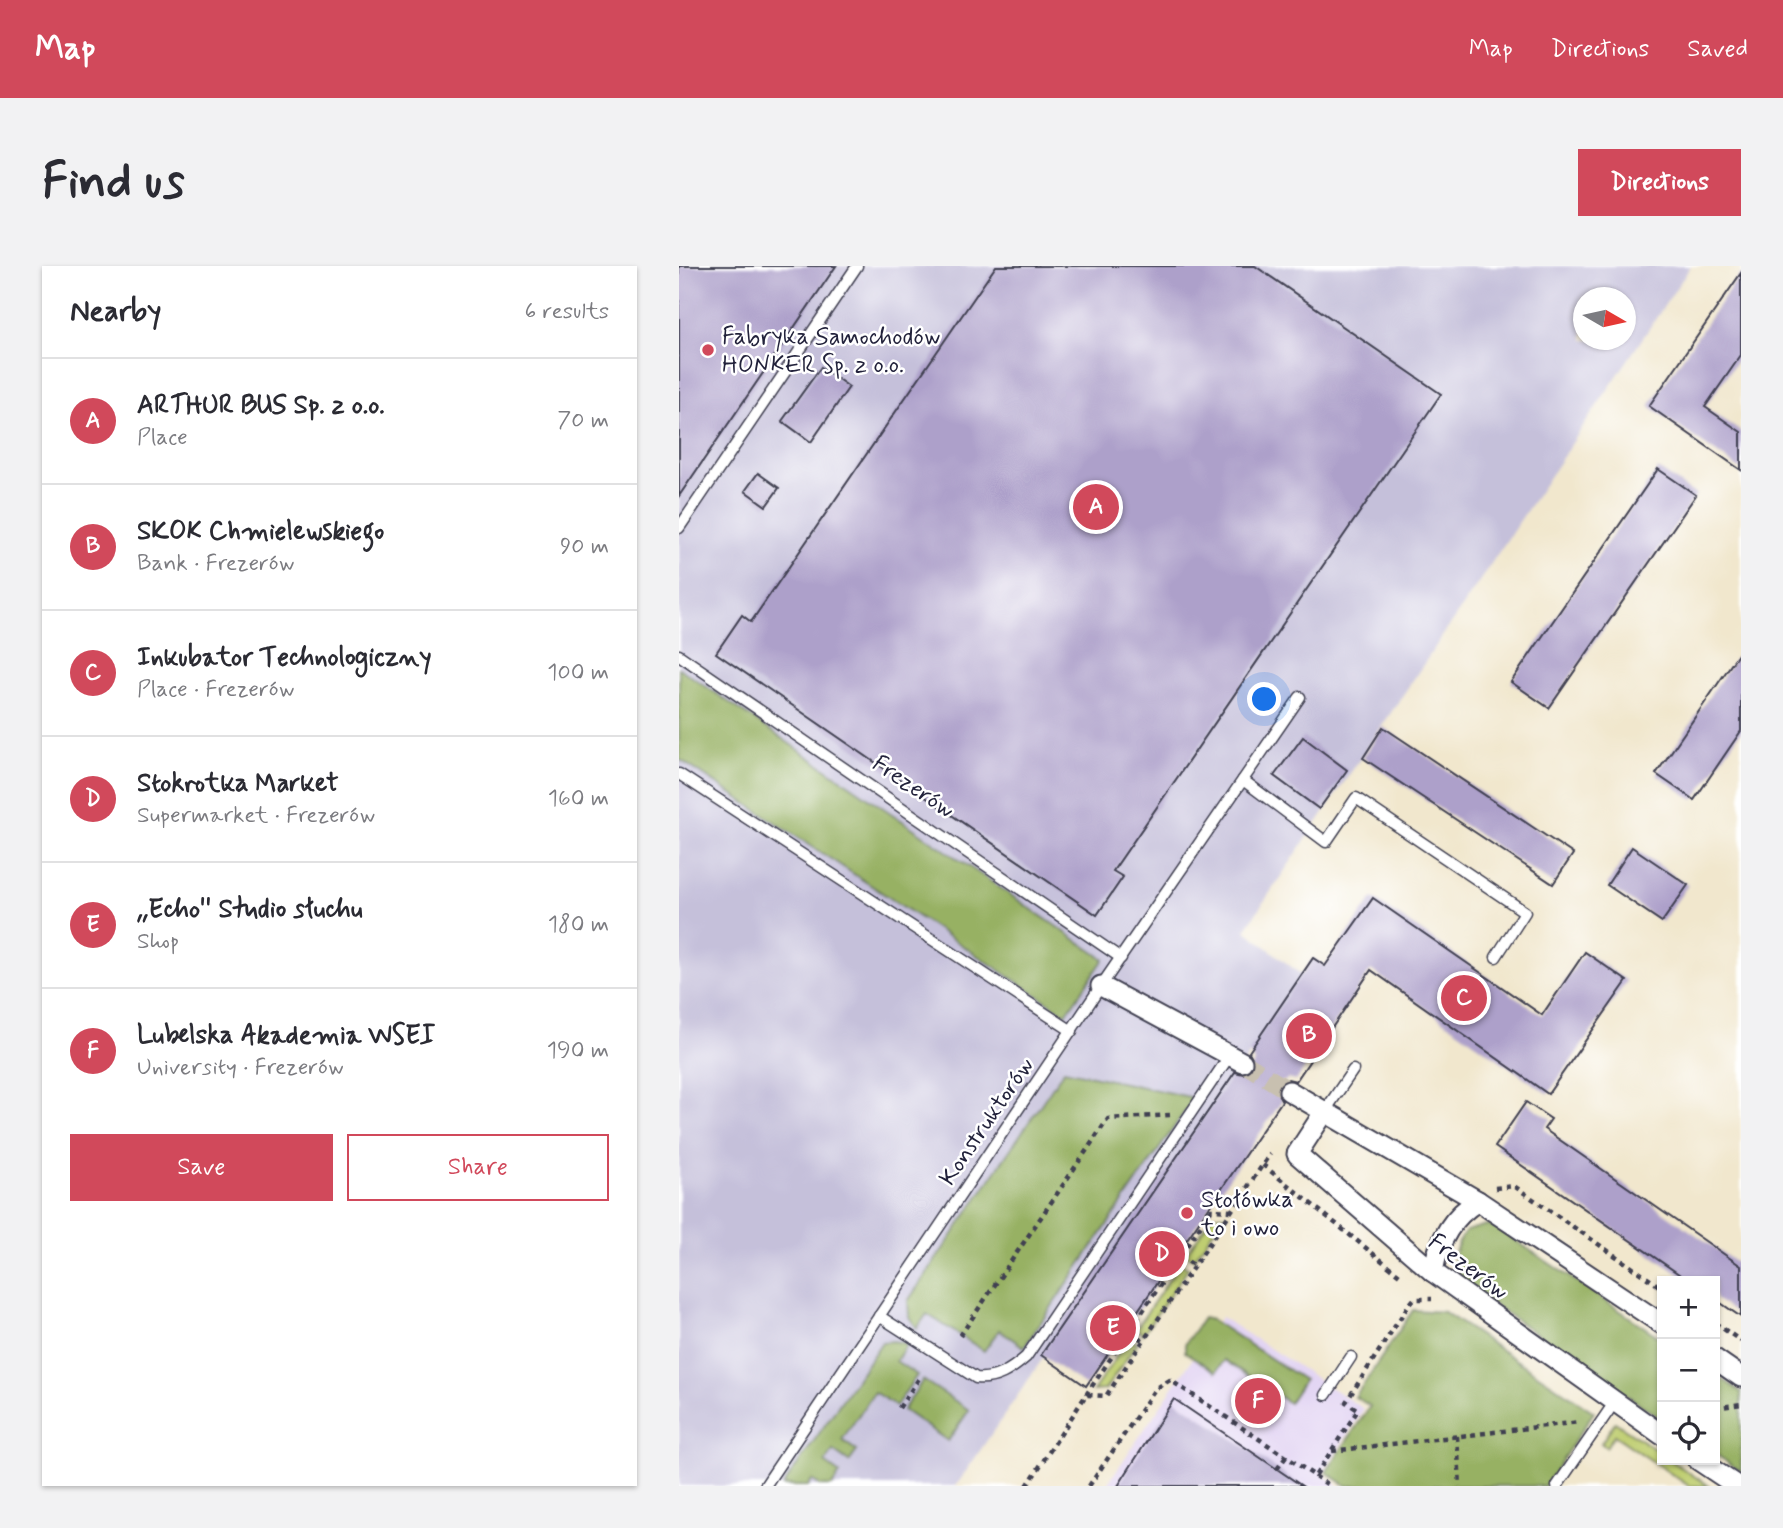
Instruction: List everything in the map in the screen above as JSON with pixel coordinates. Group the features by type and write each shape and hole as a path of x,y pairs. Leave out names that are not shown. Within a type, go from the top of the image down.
{"street":[{"path":"1101,986 1236,1058"},
{"path":"1289,1091 1484,1195 1657,1320"},
{"name":"Frezerów","path":"1325,1111 1297,1154 1433,1272 1657,1432"},
{"path":"1433,1272 1437,1250 1448,1229 1462,1210 1484,1195"},
{"path":"1720,1362 1741,1377"},
{"path":"1706,1465 1737,1486"}],"lane":[{"path":"679,528 857,266"},
{"name":"Frezerów","path":"679,654 1121,958"},
{"name":"Konstruktorów","path":"765,1486 1101,986 1300,697"},
{"path":"679,774 1072,1031"},
{"path":"1243,780 1327,842 1356,798 1525,912 1496,957"},
{"path":"880,1316 976,1378 994,1377 1013,1369 1026,1357 1191,1114 1236,1058"},
{"path":"1325,1111 1353,1070"},
{"path":"1326,1395 1351,1357"},
{"path":"1557,1486 1614,1403"}],"path":[{"path":"961,1336 1108,1119 1191,1114"},
{"path":"1086,1395 1107,1396 1270,1154"},
{"path":"1263,1166 1408,1282"},
{"path":"1484,1195 1514,1186 1657,1285"},
{"path":"1027,1486 1211,1210 1232,1211"},
{"path":"1180,1256 1195,1266"},
{"path":"1315,1476 1358,1410 1346,1402 1408,1306 1414,1299 1439,1301"},
{"path":"1720,1327 1741,1341"},
{"path":"1129,1332 1144,1341"},
{"path":"899,1408 920,1377"},
{"path":"1089,1486 1154,1389 1170,1380 1330,1486"},
{"path":"1720,1407 1741,1404"},
{"path":"1332,1451 1588,1421"},
{"path":"1457,1436 1460,1486"},
{"path":"1277,1469 1286,1457"}],"shaded area":[{"path":"679,266 1691,266 1636,348 1636,287 1573,287 1573,350 1635,350 1245,930 1303,976 956,1486 679,1486"},
{"path":"1221,1317 1364,1409 1322,1474 1339,1486 1106,1486"}],"green space":[{"path":"679,668 1104,959 1066,1014 679,759"},
{"path":"1064,1070 1194,1098 1024,1347 999,1330 984,1351 927,1314 917,1328 909,1317 908,1301"},
{"path":"1213,1215 1224,1215 1194,1259 1186,1254"},
{"path":"1486,1225 1497,1228 1657,1336 1657,1416 1469,1288 1459,1274 1455,1260 1457,1246 1466,1231"},
{"path":"1180,1263 1188,1268 1143,1334 1136,1329"},
{"path":"1413,1310 1444,1312 1594,1412 1545,1486 1347,1486 1326,1472 1370,1406 1355,1397"},
{"path":"1203,1318 1212,1320 1304,1380 1289,1403 1224,1360 1216,1372 1185,1352 1185,1344"},
{"path":"1129,1338 1137,1343 1105,1390 1093,1391"},
{"path":"882,1342 907,1344 896,1361 917,1375 896,1406 874,1392 842,1440 857,1451 849,1462 833,1451 825,1463 840,1474 832,1486 821,1486 812,1480 808,1486 783,1486"},
{"path":"1720,1377 1741,1392 1741,1471 1720,1457"},
{"path":"923,1380 969,1410 948,1441 903,1410"},
{"path":"1615,1422 1657,1451 1657,1464 1614,1435 1606,1447 1601,1443"},
{"path":"1658,1465 1678,1465 1709,1486 1689,1486"}],"building":[{"path":"679,266 836,266 679,496"},
{"path":"996,266 1255,266 1441,394 1113,871 1123,877 1097,915 716,653 742,615 751,622"},
{"path":"1741,273 1741,355 1705,407 1741,432 1741,470 1649,406"},
{"path":"821,367 849,387 811,442 782,421"},
{"path":"1658,469 1696,495 1549,708 1511,682"},
{"path":"758,473 779,488 766,506 745,491"},
{"path":"1741,650 1741,731 1694,800 1656,774"},
{"path":"1383,727 1573,854 1553,884 1363,758"},
{"path":"1303,737 1347,770 1319,809 1274,776"},
{"path":"1632,847 1688,885 1662,922 1607,885"},
{"path":"1373,898 1542,1015 1585,952 1627,981 1548,1094 1371,970 1296,1081 1288,1079 1279,1084 1277,1092 1282,1101 1086,1386 1041,1355 1235,1072 1243,1074 1252,1068 1254,1061 1249,1052 1313,958 1325,966"},
{"path":"1526,1102 1551,1119 1544,1129 1741,1266 1741,1317 1720,1302 1720,1276 1682,1276 1495,1147"},
{"path":"1174,1399 1277,1469 1302,1486 1118,1486"}],"tunnel":[{"path":"1242,1062 1289,1091"}],"place":[{"name":"Fabryka Samochodów HONKER Sp. z o.o.","path":"708,350"},
{"name":"ARTHUR BUS Sp. z o.o.","path":"1096,507"},
{"name":"Inkubator Technologiczny","path":"1464,998"},
{"name":"SKOK Chmielewskiego","path":"1309,1036"},
{"name":"Stołówka to i owo","path":"1187,1213"},
{"name":"Stokrotka Market","path":"1162,1254"},
{"name":",,Echo'' Studio słuchu","path":"1113,1328"},
{"name":"Lubelska Akademia WSEI","path":"1258,1401"}]}
